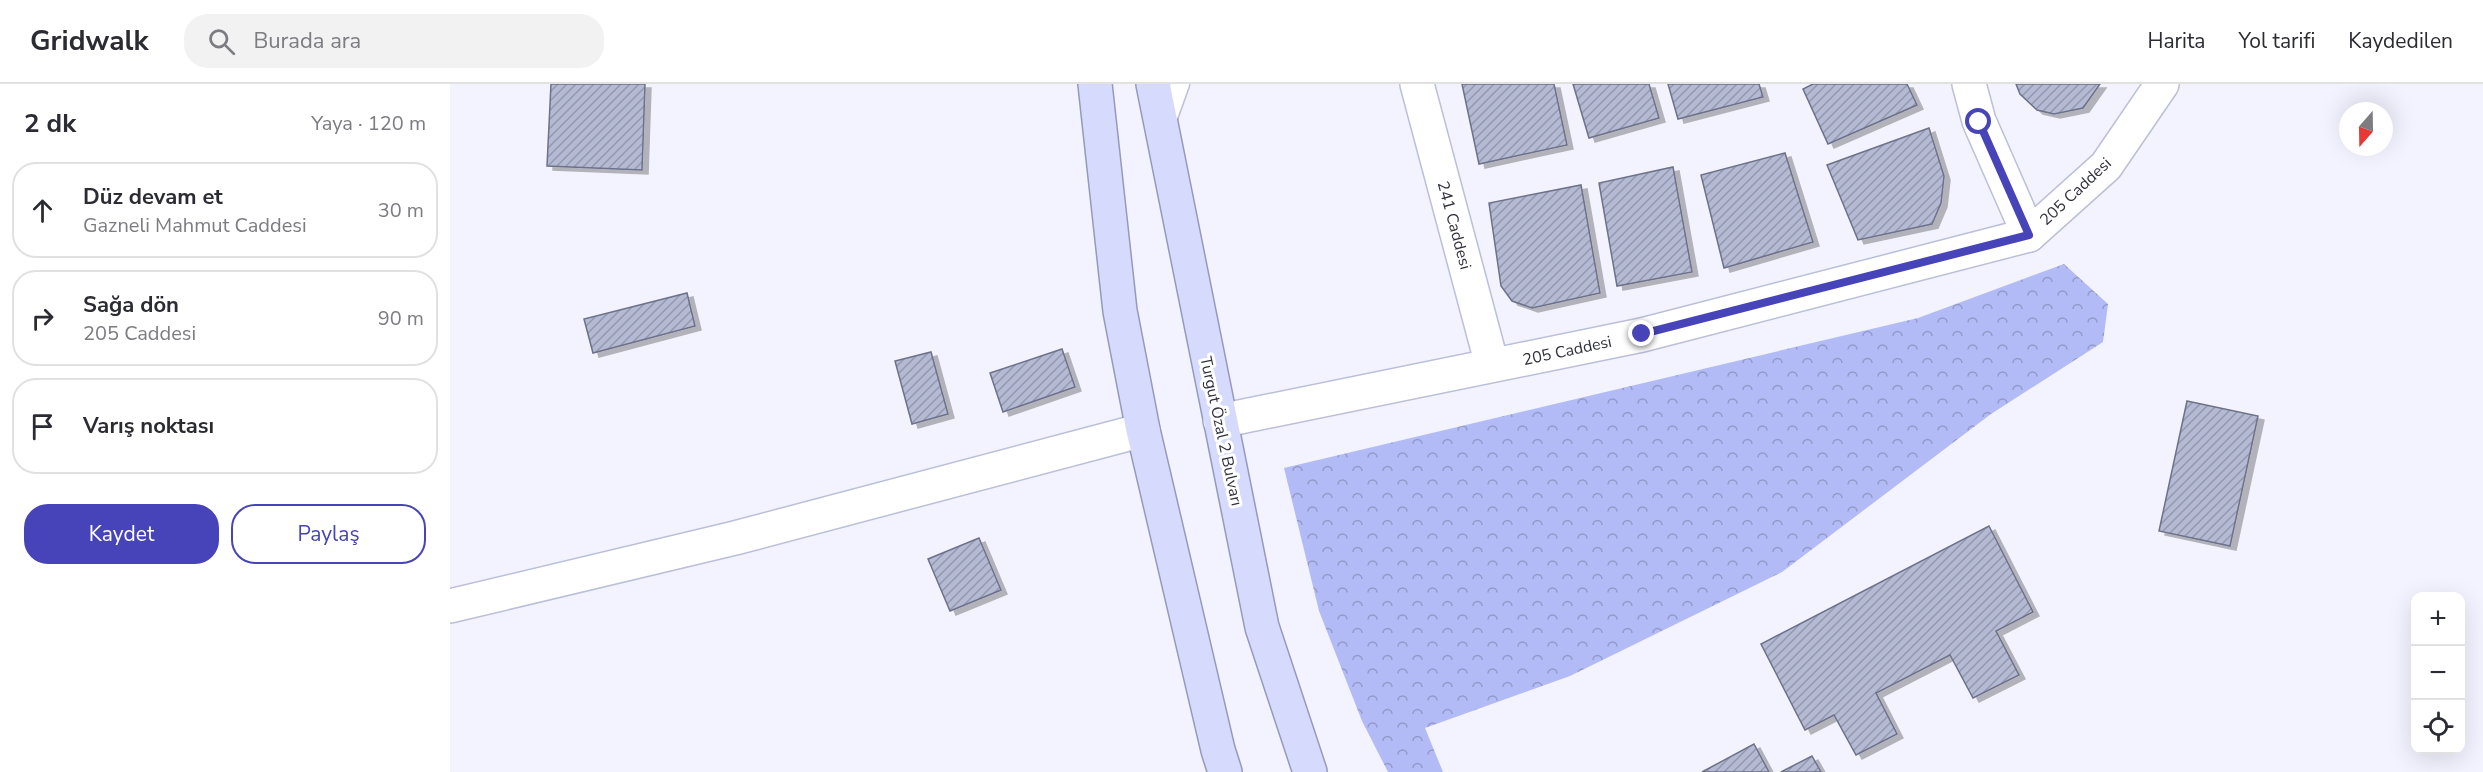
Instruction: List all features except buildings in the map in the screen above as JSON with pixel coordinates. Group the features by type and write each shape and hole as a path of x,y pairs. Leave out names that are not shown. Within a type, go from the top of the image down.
{"highway":[{"path":"1095,84 1120,311 1143,430 1225,772"},
{"name":"Turgut Özal 2 Bulvarı","path":"1153,84 1263,627 1310,772"}],"street":[{"name":"241 Caddesi","path":"1417,84 1492,365"},
{"path":"1969,84 1979,122 2029,235"},
{"name":"205 Caddesi","path":"1220,421 1642,334 2029,235 2106,166 2162,84"},
{"path":"450,606 735,538 1143,430"}],"lane":[{"path":"1163,133 1180,84"}],"green space":[{"path":"2064,264 2108,304 2103,342 1991,414 1782,572 1570,676 1425,728 1443,772 1388,772 1362,721 1319,611 1284,468 1918,318"}],"route":[{"path":"1642,334 2029,235 1979,122"}]}
